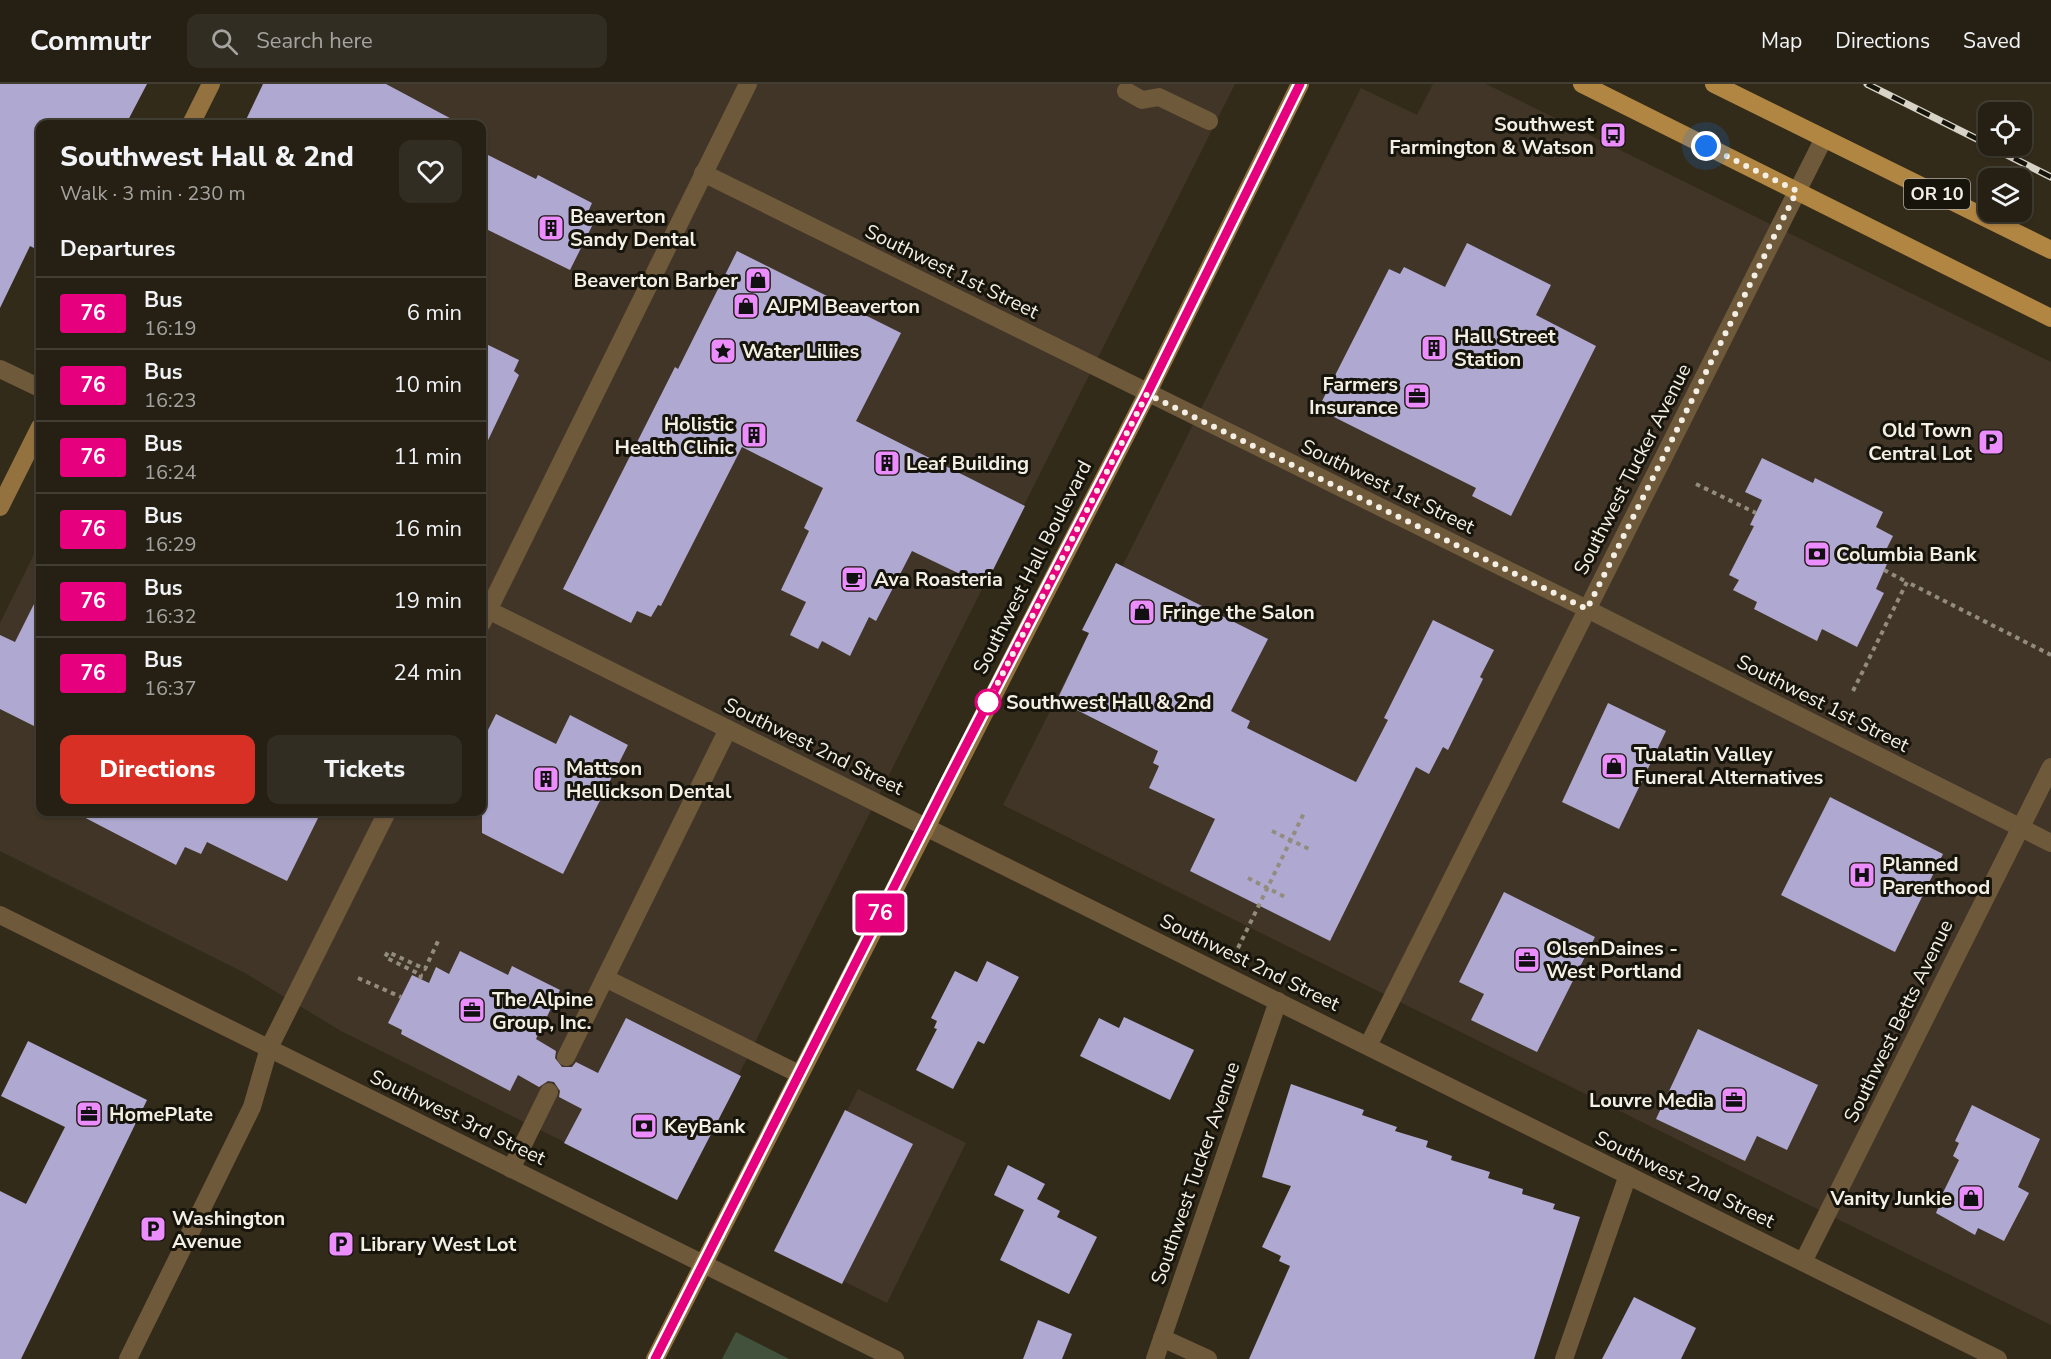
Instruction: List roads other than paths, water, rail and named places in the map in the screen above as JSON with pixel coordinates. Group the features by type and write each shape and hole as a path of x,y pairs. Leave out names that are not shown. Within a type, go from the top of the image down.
{"main road":[{"path":"193,120 212,84"},
{"name":"Southwest Hall Boulevard","path":"655,1359 1147,394 1300,84"},
{"path":"1582,84 2051,318"},
{"name":"OR 10","path":"1714,84 2051,250"},
{"path":"0,507 36,435"}],"street":[{"path":"486,610 748,84"},
{"path":"1126,91 1142,100 1156,90 1209,121"},
{"name":"Southwest Tucker Avenue","path":"1368,1046 1824,138"},
{"name":"Southwest 1st Street","path":"703,173 1147,394 1587,609 2051,843"},
{"path":"0,369 36,386"},
{"name":"Southwest 2nd Street","path":"486,615 728,729 1803,1262 1968,1352 1998,1359"},
{"path":"566,1057 728,729"},
{"name":"Southwest Betts Avenue","path":"1803,1262 2051,767"},
{"path":"128,1359 252,1107 269,1048 385,816"},
{"name":"Southwest 3rd Street","path":"0,915 895,1359"},
{"path":"605,978 799,1074"},
{"name":"Southwest Tucker Avenue","path":"1155,1359 1278,1001"},
{"path":"511,1169 549,1092"},
{"path":"1564,1359 1628,1175"},
{"path":"1162,1338 1208,1359"}],"railway":[{"path":"1867,84 1978,140"},
{"path":"2009,156 2051,177"}],"place":[{"name":"Southwest Farmington & Watson","path":"1613,135"},
{"name":"Beaverton Sandy Dental","path":"551,228"},
{"name":"Beaverton Barber","path":"758,280"},
{"name":"AJPM Beaverton","path":"746,306"},
{"name":"Hall Street Station","path":"1434,348"},
{"name":"Water Liliies","path":"723,351"},
{"name":"Farmers Insurance","path":"1417,396"},
{"name":"Holistic Health Clinic","path":"754,435"},
{"name":"Old Town Central Lot","path":"1991,442"},
{"name":"Leaf Building","path":"887,463"},
{"name":"Columbia Bank","path":"1817,554"},
{"name":"Ava Roasteria","path":"854,579"},
{"name":"Fringe the Salon","path":"1142,612"},
{"name":"Southwest Hall & 2nd","path":"988,702"},
{"name":"Tualatin Valley Funeral Alternatives","path":"1614,766"},
{"name":"Mattson Hellickson Dental","path":"546,779"},
{"name":"Planned Parenthood","path":"1862,875"},
{"name":"OlsenDaines - West Portland","path":"1527,960"},
{"name":"The Alpine Group, Inc.","path":"472,1010"},
{"name":"Louvre Media","path":"1734,1100"},
{"name":"HomePlate","path":"89,1114"},
{"name":"KeyBank","path":"644,1126"},
{"name":"Vanity Junkie","path":"1971,1198"},
{"name":"Washington Avenue","path":"153,1229"},
{"name":"Library West Lot","path":"341,1244"}]}
